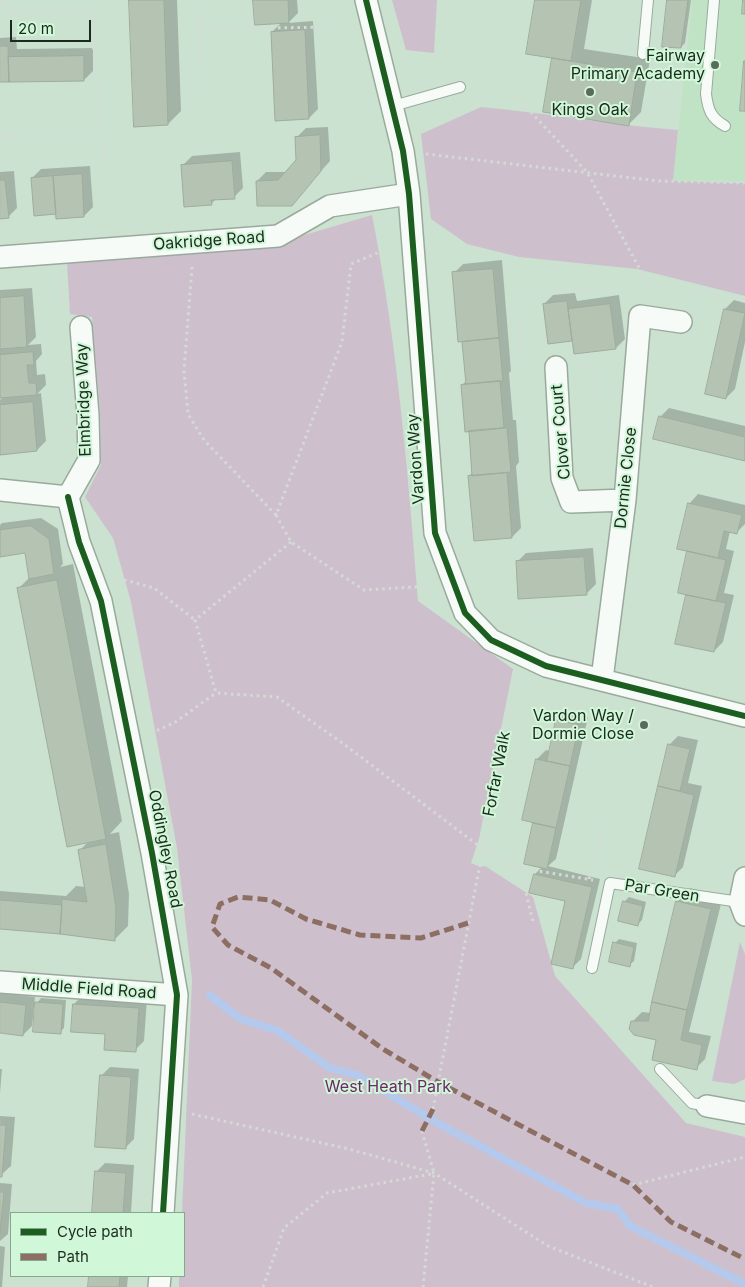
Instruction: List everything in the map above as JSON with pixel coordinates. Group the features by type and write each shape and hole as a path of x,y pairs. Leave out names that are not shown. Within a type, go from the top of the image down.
{"street":[{"name":"Vardon Way","path":"366,0 404,151 410,194 435,533 465,612 491,640 546,666 745,716"},
{"name":"Oakridge Road","path":"0,257 278,236 330,206 410,194"},
{"name":"Dormie Close","path":"602,680 624,500 640,316 681,322"},
{"name":"Elmbridge Way","path":"68,497 89,460 88,415 81,327"},
{"name":"Clover Court","path":"556,367 562,478 571,502 624,500"},
{"path":"0,490 68,497"},
{"name":"Oddingley Road","path":"68,497 79,542 101,601 129,738 177,995 163,1212"},
{"name":"Par Green","path":"742,909 745,878"},
{"name":"Middle Field Road","path":"0,982 177,995"},
{"path":"707,1106 745,1113"}],"lane":[{"path":"643,54 648,0"},
{"path":"714,0 706,94 708,109 715,121 725,126"},
{"path":"393,106 460,87"},
{"name":"Par Green","path":"592,968 610,883 742,909"},
{"path":"660,1069 692,1103 707,1106"}],"path":[{"path":"2,0 13,14 90,12 106,161"},
{"path":"198,2 204,88"},
{"path":"200,29 335,27"},
{"path":"513,93 587,172 650,288"},
{"path":"0,134 102,133"},
{"path":"404,151 660,181 745,183"},
{"path":"276,515 342,342 351,264 413,238"},
{"path":"195,241 184,371 188,414 204,440 276,515 291,542 364,590 453,584"},
{"path":"61,253 64,322 81,327"},
{"path":"596,394 593,366 556,367 523,362 516,297 610,287"},
{"path":"692,289 745,301"},
{"path":"195,620 291,542"},
{"path":"90,571 154,588 195,620 216,692"},
{"path":"532,610 594,605 611,606"},
{"path":"129,738 154,733 174,723 216,692 277,697 341,742 483,849 520,868 610,883"},
{"path":"589,880 605,812"},
{"path":"520,868 533,922"},
{"path":"169,1108 349,1149 434,1173 548,1246 653,1287"},
{"path":"422,1131 434,1173 423,1287"},
{"path":"632,1185 745,1157"},
{"path":"263,1287 284,1228 328,1193 434,1173"}],"shaded area":[{"name":"Fairway Primary Academy","path":"692,0 745,0 745,181 673,181"}],"green space":[{"path":"392,0 437,0 434,53 406,50"},
{"path":"481,107 678,130 673,181 745,183 745,296 637,269 519,257 467,244 431,219 421,134"},
{"name":"West Heath Park","path":"372,215 395,359 406,455 418,601 513,669 479,839 471,863 480,867 485,866 533,897 555,976 686,1123 745,1137 745,1287 179,1287 179,1277 185,1277 185,1212 182,1212 192,980 177,848 131,602 113,538 85,497 101,465 100,410 92,317 70,314 67,263 274,244"},
{"path":"740,942 745,954 745,1079 734,1084 712,1081"}],"building":[{"path":"129,0 164,0 168,125 134,127"},
{"path":"253,0 288,0 289,23 255,25"},
{"path":"535,0 581,0 571,61 526,54"},
{"path":"667,0 688,0 681,48 662,47"},
{"path":"743,0 745,0 745,14 742,14"},
{"path":"305,30 309,119 275,121 271,32"},
{"path":"0,46 8,46 9,82 0,82"},
{"path":"84,56 84,81 9,82 8,57"},
{"name":"Kings Oak","path":"552,58 637,72 629,126 543,112"},
{"path":"744,61 745,111 740,111"},
{"path":"320,135 321,171 292,206 257,206 256,181 278,180 296,160 295,137"},
{"path":"232,161 235,199 211,200 212,205 184,207 181,165"},
{"path":"82,174 84,217 56,219 53,176"},
{"path":"53,176 56,214 34,216 31,178"},
{"path":"0,180 5,180 9,218 0,219"},
{"path":"493,269 499,338 458,342 452,272"},
{"path":"24,296 27,347 0,349 0,298"},
{"path":"567,301 572,341 548,344 543,304"},
{"path":"610,304 616,349 574,354 568,309"},
{"path":"724,309 745,313 726,399 705,394"},
{"path":"499,338 503,381 466,384 462,342"},
{"path":"33,352 34,365 27,365 29,383 36,383 37,395 0,398 0,355"},
{"path":"500,381 504,428 465,432 461,385"},
{"path":"33,402 37,451 0,455 0,405"},
{"path":"659,416 745,437 745,461 653,439"},
{"path":"507,428 511,472 472,476 469,431"},
{"path":"507,473 512,538 474,541 468,476"},
{"path":"688,503 742,515 737,534 724,531 718,558 677,549"},
{"path":"31,526 49,539 54,574 29,579 25,553 0,557 0,530"},
{"path":"687,551 726,560 716,601 678,593"},
{"path":"584,557 587,595 518,599 516,561"},
{"path":"57,580 106,839 67,847 17,588"},
{"path":"686,595 726,603 714,652 675,644"},
{"path":"556,720 579,725 570,766 547,761"},
{"path":"668,744 690,749 680,791 658,786"},
{"path":"536,759 570,766 556,828 522,820"},
{"path":"658,786 694,795 675,877 639,869"},
{"path":"533,823 556,828 547,869 524,864"},
{"path":"106,844 116,908 115,941 60,934 62,899 87,902 78,850"},
{"path":"534,874 592,887 573,969 551,964 565,901 529,893"},
{"path":"0,900 62,905 60,934 0,929"},
{"path":"623,901 643,906 638,926 618,921"},
{"path":"676,901 711,909 687,1010 652,1002"},
{"path":"613,942 634,947 630,967 609,962"},
{"path":"0,1002 26,1005 23,1036 0,1033"},
{"path":"35,1002 63,1004 61,1034 33,1032"},
{"path":"652,1002 687,1010 681,1040 702,1045 697,1070 652,1060 656,1040 634,1035 629,1029 631,1021 648,1021"},
{"path":"73,1004 139,1008 136,1052 104,1050 105,1034 71,1032"},
{"path":"100,1075 131,1077 126,1149 95,1147"},
{"path":"0,1125 6,1125 2,1177 0,1177"},
{"path":"95,1171 126,1173 123,1212 92,1212"},
{"path":"0,1192 4,1192 0,1233"},
{"path":"89,1277 120,1277 119,1287 88,1287"}],"waterway":[{"path":"210,995 239,1018 278,1031 330,1068 357,1075 441,1125 586,1203 618,1209 630,1226 745,1284"}],"marked path":[{"path":"468,923 421,938 360,935 306,919 270,900 238,897 220,904 212,927 228,945 271,968 383,1049 438,1082 633,1185 671,1222 745,1259"},
{"path":"422,1131 433,1109"}],"cycle path":[{"path":"366,0 403,151 409,194 435,533 465,613 491,640 546,666 745,716"},
{"path":"68,497 79,542 101,601 152,853 177,995 163,1212"}],"place":[{"name":"Fairway Primary Academy","path":"715,65"},
{"name":"Kings Oak","path":"590,92"},
{"name":"Vardon Way / Dormie Close","path":"644,725"}]}
